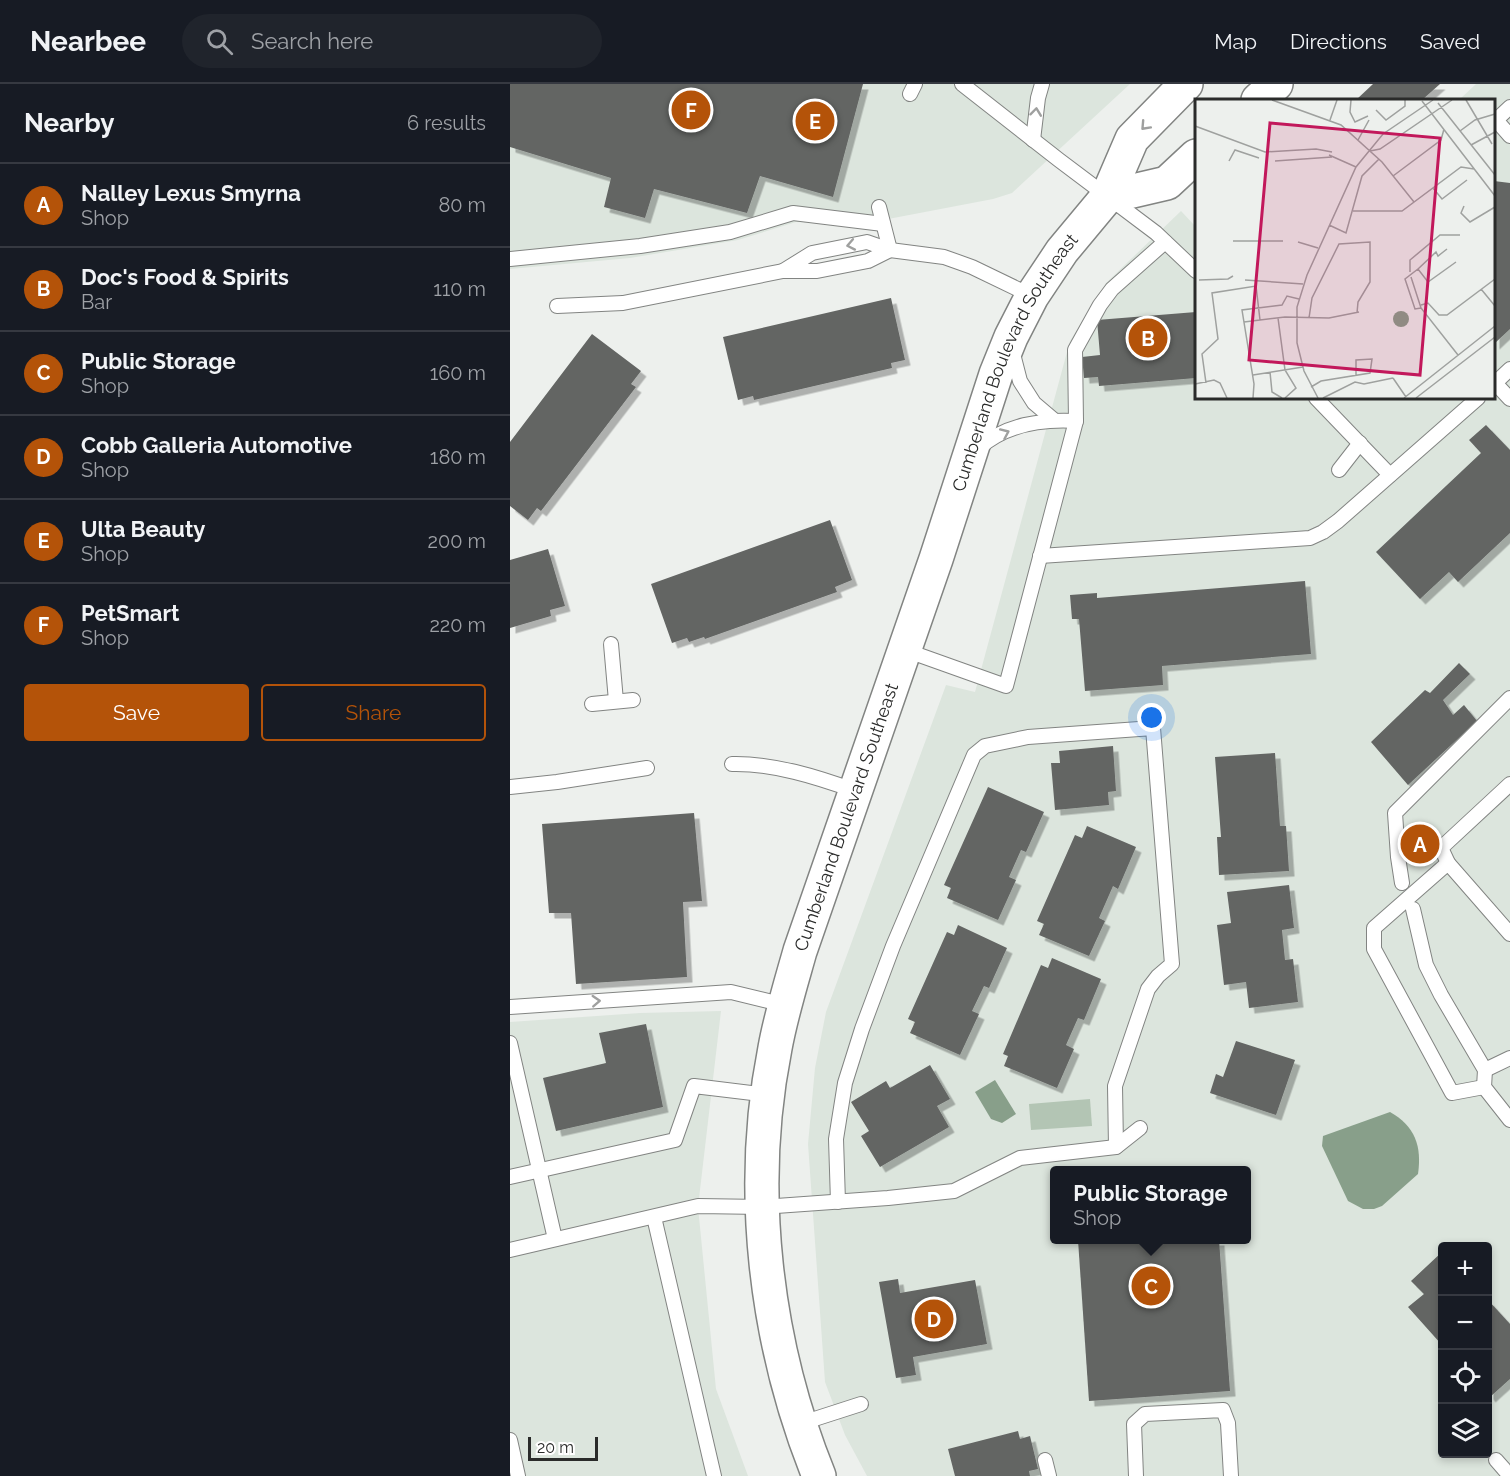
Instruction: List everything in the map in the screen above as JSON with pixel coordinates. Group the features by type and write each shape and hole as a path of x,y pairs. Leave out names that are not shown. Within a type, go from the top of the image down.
{"main road":[{"path":"1259,99 1276,84"},
{"name":"Cumberland Boulevard Southeast","path":"819,1476 799,1424 780,1354 766,1260 762,1207 763,1146 768,1095 775,1047 785,1005 800,951 996,374 1011,337 1032,296 1062,251 1107,197 1132,140 1175,87"},
{"path":"1107,197 1167,183 1195,158"}],"lane":[{"path":"962,84 1156,233 1195,269"},
{"path":"1033,140 1042,84"},
{"path":"1510,107 1495,121 1510,136"},
{"path":"879,207 890,250"},
{"path":"510,259 640,246 719,234 793,213 883,224"},
{"path":"783,271 812,253 867,242 890,250 944,257 972,267 1032,296"},
{"path":"904,650 1006,686 1076,421 1075,350 1100,304 1112,289 1165,242"},
{"path":"557,306 623,303 783,271 817,271 848,266 868,261 890,250"},
{"path":"1011,337 1013,357 1020,381 1034,403 1054,420"},
{"path":"1495,382 1510,369"},
{"path":"1495,384 1510,399"},
{"path":"1317,399 1390,476"},
{"path":"1040,556 1310,538 1331,527 1477,399"},
{"path":"967,464 981,446 1004,432 1026,424 1054,420 1076,421"},
{"path":"1339,470 1360,443"},
{"path":"612,644 616,701"},
{"path":"1402,883 1395,813 1510,698"},
{"path":"592,704 633,700"},
{"path":"838,1202 836,1138 848,1072 893,946 974,755 985,746 1028,737 1153,728 1172,964 1148,989 1115,1086 1116,1147"},
{"path":"732,765 749,764 818,778 856,791"},
{"path":"510,787 557,783 647,768"},
{"path":"1510,784 1441,848 1448,863 1510,934"},
{"path":"1448,863 1374,928 1374,949 1452,1093 1484,1087"},
{"path":"1413,909 1426,965 1485,1070 1484,1087 1510,1120"},
{"path":"510,1007 731,992 785,1005"},
{"path":"510,1043 555,1239"},
{"path":"1485,1070 1510,1058"},
{"path":"510,1177 675,1140 694,1086 768,1095"},
{"path":"510,1250 698,1206 762,1207 954,1191 1020,1158 1116,1147 1140,1128"},
{"path":"654,1217 714,1476"},
{"path":"799,1424 861,1404"},
{"path":"1136,1476 1134,1424 1145,1414 1223,1410 1228,1423 1231,1476"},
{"path":"510,1440 518,1476"},
{"path":"1045,1460 1049,1476"},
{"path":"1496,1460 1510,1476"}],"shaded area":[{"path":"510,84 1130,84 1012,193 993,199 862,224 796,222 738,240 630,258 510,269"},
{"path":"1476,84 1510,84 1510,1476 867,1476 845,1435 825,1382 808,1144 815,1068 826,1012 946,685 975,692 1070,341 1106,283 1181,211 1195,226 1195,399 1495,399 1495,99 1460,99"},
{"path":"721,1011 698,1207 716,1389 748,1476 510,1476 510,1022 640,1013"},
{"path":"995,1080 1016,1114 1002,1123 991,1119 975,1092"},
{"path":"1090,1099 1092,1126 1031,1130 1029,1104"},
{"path":"1390,1112 1411,1130 1415,1138 1419,1154 1418,1174 1382,1206 1363,1209 1348,1201 1322,1146 1323,1136"}],"building":[{"path":"510,84 863,84 833,197 760,176 747,213 654,189 645,218 604,207 611,178 510,147"},
{"path":"1373,84 1440,84 1423,99 1357,99"},
{"path":"1495,181 1510,183 1510,329 1495,343"},
{"path":"891,298 905,360 891,363 892,368 754,400 753,396 738,400 723,337"},
{"path":"1195,312 1195,378 1099,386 1098,377 1084,378 1082,357 1100,355 1097,320"},
{"path":"592,334 641,371 631,384 636,387 541,511 537,508 528,520 510,506 510,442"},
{"path":"1486,425 1510,450 1510,533 1458,582 1449,572 1420,599 1376,552 1481,453 1469,440"},
{"path":"830,520 852,580 835,587 837,592 705,639 704,637 689,642 687,638 672,643 651,584"},
{"path":"548,549 565,606 550,610 551,616 510,628 510,560"},
{"path":"1305,581 1311,654 1162,666 1163,685 1085,691 1079,619 1072,619 1070,595 1097,593 1097,598"},
{"path":"1459,663 1470,674 1443,700 1453,715 1464,705 1477,721 1408,785 1371,742 1425,690 1430,693"},
{"path":"1113,746 1116,791 1108,792 1109,805 1055,810 1051,763 1060,763 1059,751"},
{"path":"1275,753 1280,826 1286,826 1289,871 1219,875 1217,837 1221,837 1215,757"},
{"path":"988,787 1044,812 1026,852 1021,850 1009,877 1016,880 998,920 947,898 951,888 944,885"},
{"path":"694,813 702,901 683,902 687,977 576,984 571,913 549,913 542,824"},
{"path":"1087,826 1136,847 1118,889 1113,886 1099,918 1105,921 1089,956 1039,935 1044,924 1037,921 1075,835 1082,838"},
{"path":"1289,885 1294,928 1282,930 1285,960 1293,959 1298,1002 1249,1008 1246,982 1224,985 1217,925 1231,923 1227,892"},
{"path":"958,925 1007,948 989,988 984,986 972,1011 979,1014 960,1055 910,1033 915,1022 908,1019 947,932 954,935"},
{"path":"1052,958 1101,979 1084,1020 1078,1018 1066,1045 1074,1049 1057,1088 1004,1066 1008,1056 1003,1054 1041,965 1048,968"},
{"path":"646,1024 663,1107 556,1131 543,1078 606,1063 599,1033"},
{"path":"1236,1041 1295,1060 1276,1115 1210,1093 1216,1074 1223,1077"},
{"path":"930,1065 950,1099 937,1106 949,1127 880,1167 861,1136 869,1131 851,1102 886,1081 890,1088"},
{"path":"1078,1244 1219,1244 1230,1391 1089,1401"},
{"path":"1438,1256 1438,1341 1408,1307 1424,1294 1411,1281"},
{"path":"898,1279 900,1293 975,1280 987,1344 913,1357 916,1375 896,1378 879,1282"},
{"path":"1492,1304 1510,1324 1510,1379 1492,1395"},
{"path":"1018,1431 1020,1439 1030,1436 1038,1469 1029,1471 1030,1476 955,1476 948,1449"}],"place":[{"name":"PetSmart","path":"691,110"},
{"name":"Ulta Beauty","path":"815,121"},
{"name":"Doc's Food & Spirits","path":"1148,338"},
{"name":"Nalley Lexus Smyrna","path":"1420,844"},
{"name":"Public Storage","path":"1151,1286"},
{"name":"Cobb Galleria Automotive","path":"934,1319"}]}
